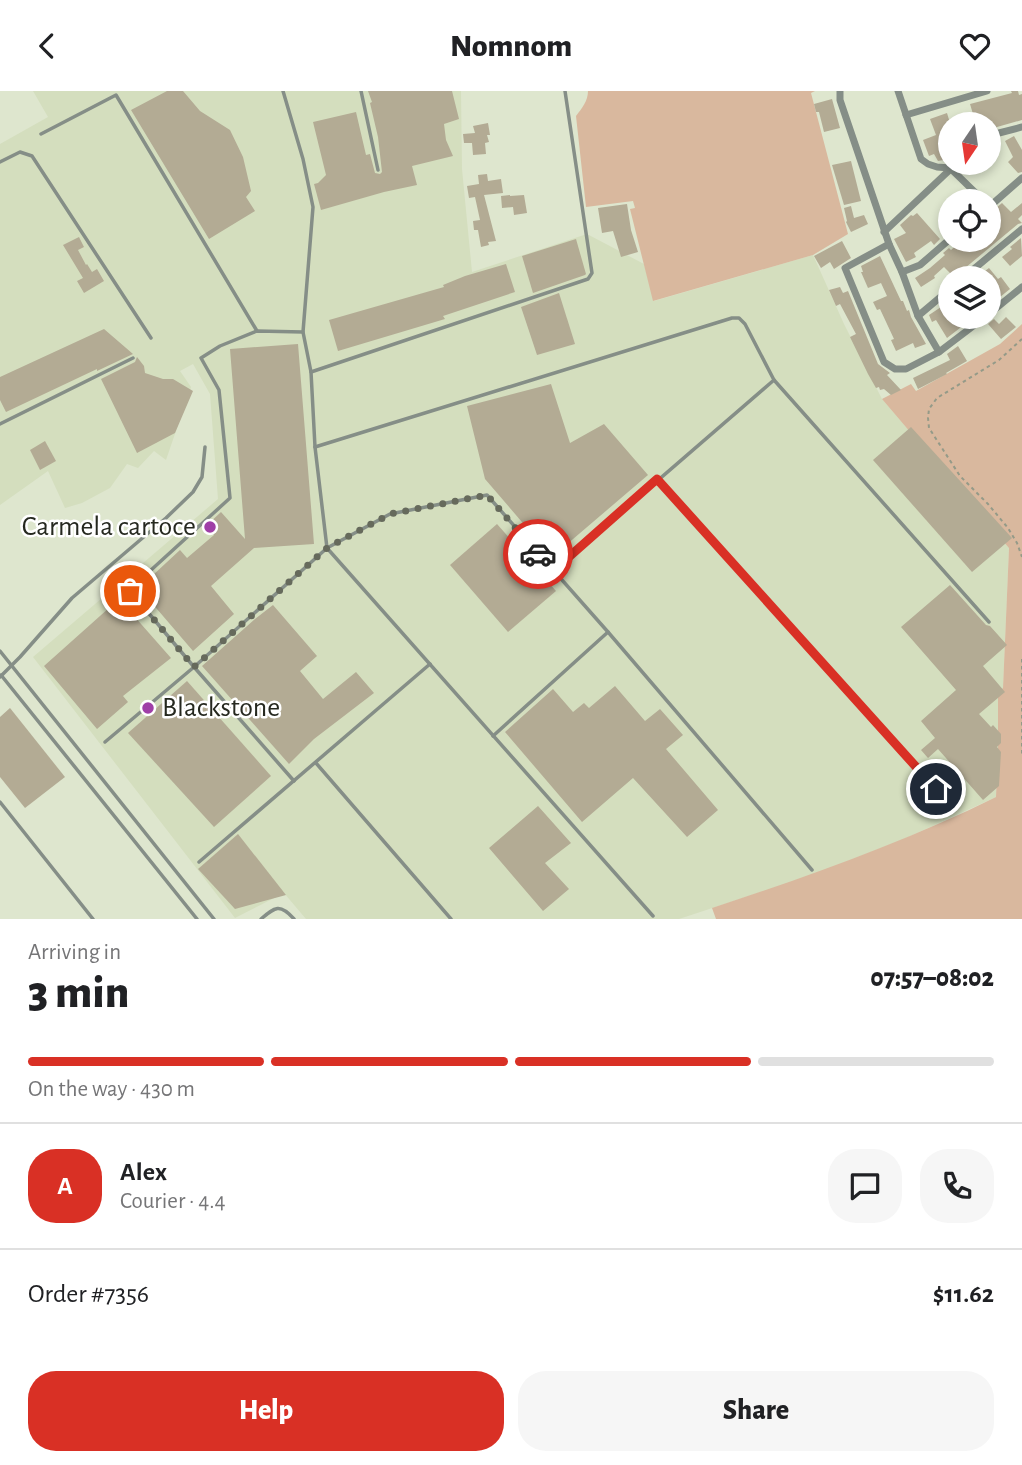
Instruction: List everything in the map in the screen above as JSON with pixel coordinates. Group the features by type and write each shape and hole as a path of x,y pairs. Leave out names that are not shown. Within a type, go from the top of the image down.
{"street":[{"path":"840,91 840,100 884,232 918,316 939,352"},
{"path":"898,91 921,159 928,165 938,167"},
{"path":"906,115 986,91"},
{"path":"1001,132 1022,127"},
{"path":"884,232 943,175"},
{"path":"957,175 972,189"},
{"path":"1001,196 1022,178"},
{"path":"977,266 1022,229"},
{"path":"889,244 845,268 884,362 895,369 906,369 939,352 969,329"},
{"path":"902,272 920,265 938,249"},
{"path":"1001,304 1022,287"},
{"path":"918,316 938,299"}],"lane":[{"path":"283,91 303,159 313,207 303,332 310,372 327,548 653,916"},
{"path":"361,91 378,170"},
{"path":"310,372 588,279 592,273 565,91"},
{"path":"41,134 116,95 257,331"},
{"path":"0,162 20,152 32,156 151,338"},
{"path":"316,447 732,318 739,319 745,324 774,380 989,622"},
{"path":"294,781 130,591 230,498 219,390 201,358 220,346 257,331 303,332"},
{"path":"0,424 134,358"},
{"path":"553,571 774,380"},
{"path":"197,919 0,675 72,598 193,492 202,477 205,447"},
{"path":"657,479 954,810"},
{"path":"105,742 327,548 390,514 487,495 812,870"},
{"path":"493,736 608,632"},
{"path":"0,651 214,919"},
{"path":"199,863 430,664"},
{"path":"316,763 452,919"},
{"path":"0,802 93,919"},
{"path":"261,919 277,908 286,910 294,919"}],"path":[{"path":"1022,339 999,360 937,398 929,409 928,418 929,428 960,476 1008,528 1022,557"},
{"path":"1022,659 1022,757"}],"shaded area":[{"path":"33,91 461,91 462,169 472,272 587,234 644,264 654,301 813,255 882,399 1009,547 1003,689 998,693 996,797 904,839 807,877 679,919 306,919 284,893 235,918 33,657 218,499 210,394 193,364 180,371 191,387 166,460 154,451 138,468 127,464 110,488 82,503 65,508 48,471 0,505 0,144 48,117"},
{"path":"588,91 815,91 811,93 848,234 813,255 653,301 630,209 635,208 633,201 586,207 576,116 586,101"},
{"path":"1022,324 1022,919 716,919 712,908 856,857 927,829 996,797 998,693 1003,688 1009,548 882,399 911,384 916,391 1000,344"}],"building":[{"path":"167,91 183,91 200,111 230,130 243,157 251,191 246,197 255,211 209,239 131,110"},
{"path":"368,91 452,91 459,119 444,124 446,140 453,156 412,166 417,185 321,210 314,184 326,175 313,122 356,112 366,155 370,154 375,173 382,172"},
{"path":"1011,91 1018,91 1019,95 1022,94 1022,120 1001,126 1001,112 972,112 970,104 1012,93"},
{"path":"832,99 840,128 824,132 814,104"},
{"path":"938,116 938,161 934,154 929,156 923,140 936,135 930,119"},
{"path":"488,123 490,135 487,135 489,142 485,143 486,154 473,155 472,143 464,143 463,134 475,133 473,126"},
{"path":"1014,136 1022,150 1022,172 1018,173 1008,162 1013,157 1005,141"},
{"path":"851,161 861,201 844,205 832,165"},
{"path":"487,174 488,181 501,179 503,193 484,195 496,241 481,247 478,230 474,230 473,221 480,220 475,197 469,198 467,186 479,184 478,175"},
{"path":"524,195 527,213 514,215 513,207 502,208 501,196"},
{"path":"1022,203 1022,215 1018,219 1022,223 1001,238 1001,204 1011,212"},
{"path":"627,204 638,252 621,257 613,231 602,233 598,208"},
{"path":"851,206 854,218 864,215 868,224 851,232 844,208"},
{"path":"917,213 938,237 938,241 934,245 931,241 914,253 916,257 906,262 894,239 906,233 900,225"},
{"path":"79,237 84,247 78,250 86,265 92,272 97,269 104,281 84,293 77,281 83,278 63,245"},
{"path":"1021,238 1022,256 1010,266 1002,257"},
{"path":"576,239 586,274 533,293 522,256"},
{"path":"842,241 851,258 834,269 830,262 821,268 814,256"},
{"path":"984,252 967,266 938,266 935,278 921,287 915,278 945,255 943,253"},
{"path":"880,256 901,301 907,311 909,310 926,344 915,348 913,343 896,351 891,340 894,339 880,309 877,310 873,302 887,296 881,283 868,288 861,272 861,266"},
{"path":"506,264 515,292 443,316 445,319 338,351 329,320 444,287 443,285 465,276"},
{"path":"1001,277 1010,289 1001,296"},
{"path":"840,287 843,293 848,291 878,364 890,373 887,375 901,390 891,395 884,389 876,388 850,337 856,334 840,304 836,306 829,290"},
{"path":"559,293 575,344 537,355 521,307"},
{"path":"938,309 938,323 936,320 932,322 929,315"},
{"path":"1006,317 1016,327 1001,339 992,329 1001,329 1001,322"},
{"path":"104,329 133,354 6,412 0,400 0,377"},
{"path":"942,329 959,329 947,338"},
{"path":"298,344 314,544 254,548 211,586 234,614 193,651 139,588 180,550 187,558 214,535 206,526 221,512 245,539 230,349"},
{"path":"958,346 967,361 918,389 913,378 950,360 947,354"},
{"path":"137,357 144,366 145,373 173,379 193,391 175,433 137,453 101,379 135,362"},
{"path":"551,384 570,443 604,424 648,475 552,557 485,479 467,406"},
{"path":"911,427 1012,538 972,572 873,460"},
{"path":"45,441 56,461 40,470 30,450"},
{"path":"497,524 556,591 508,632 450,565"},
{"path":"950,585 1007,645 983,666 1005,692 979,714 1001,734 1001,743 997,747 1001,752 999,786 983,800 938,749 928,758 921,750 935,738 921,721 956,690 901,627"},
{"path":"119,599 171,658 123,696 128,702 97,729 44,666"},
{"path":"273,605 317,656 300,671 323,699 356,672 374,693 314,739 289,764 202,666"},
{"path":"187,681 271,776 214,827 128,733"},
{"path":"615,686 645,721 660,709 683,735 666,749 718,810 687,837 633,778 582,822 505,732 553,689 573,712 584,703 589,708"},
{"path":"10,708 65,777 25,808 0,777 0,717"},
{"path":"538,806 571,843 545,863 569,889 543,911 489,848"},
{"path":"238,834 286,895 235,909 198,869"}],"way so far":[{"path":"130,591 194,667 327,548 390,514 487,495 538,554"}],"place":[{"name":"Carmela cartoce","path":"210,527"},
{"name":"Blackstone","path":"148,708"}],"route":[{"path":"538,554 553,571 657,479 936,789"}]}
